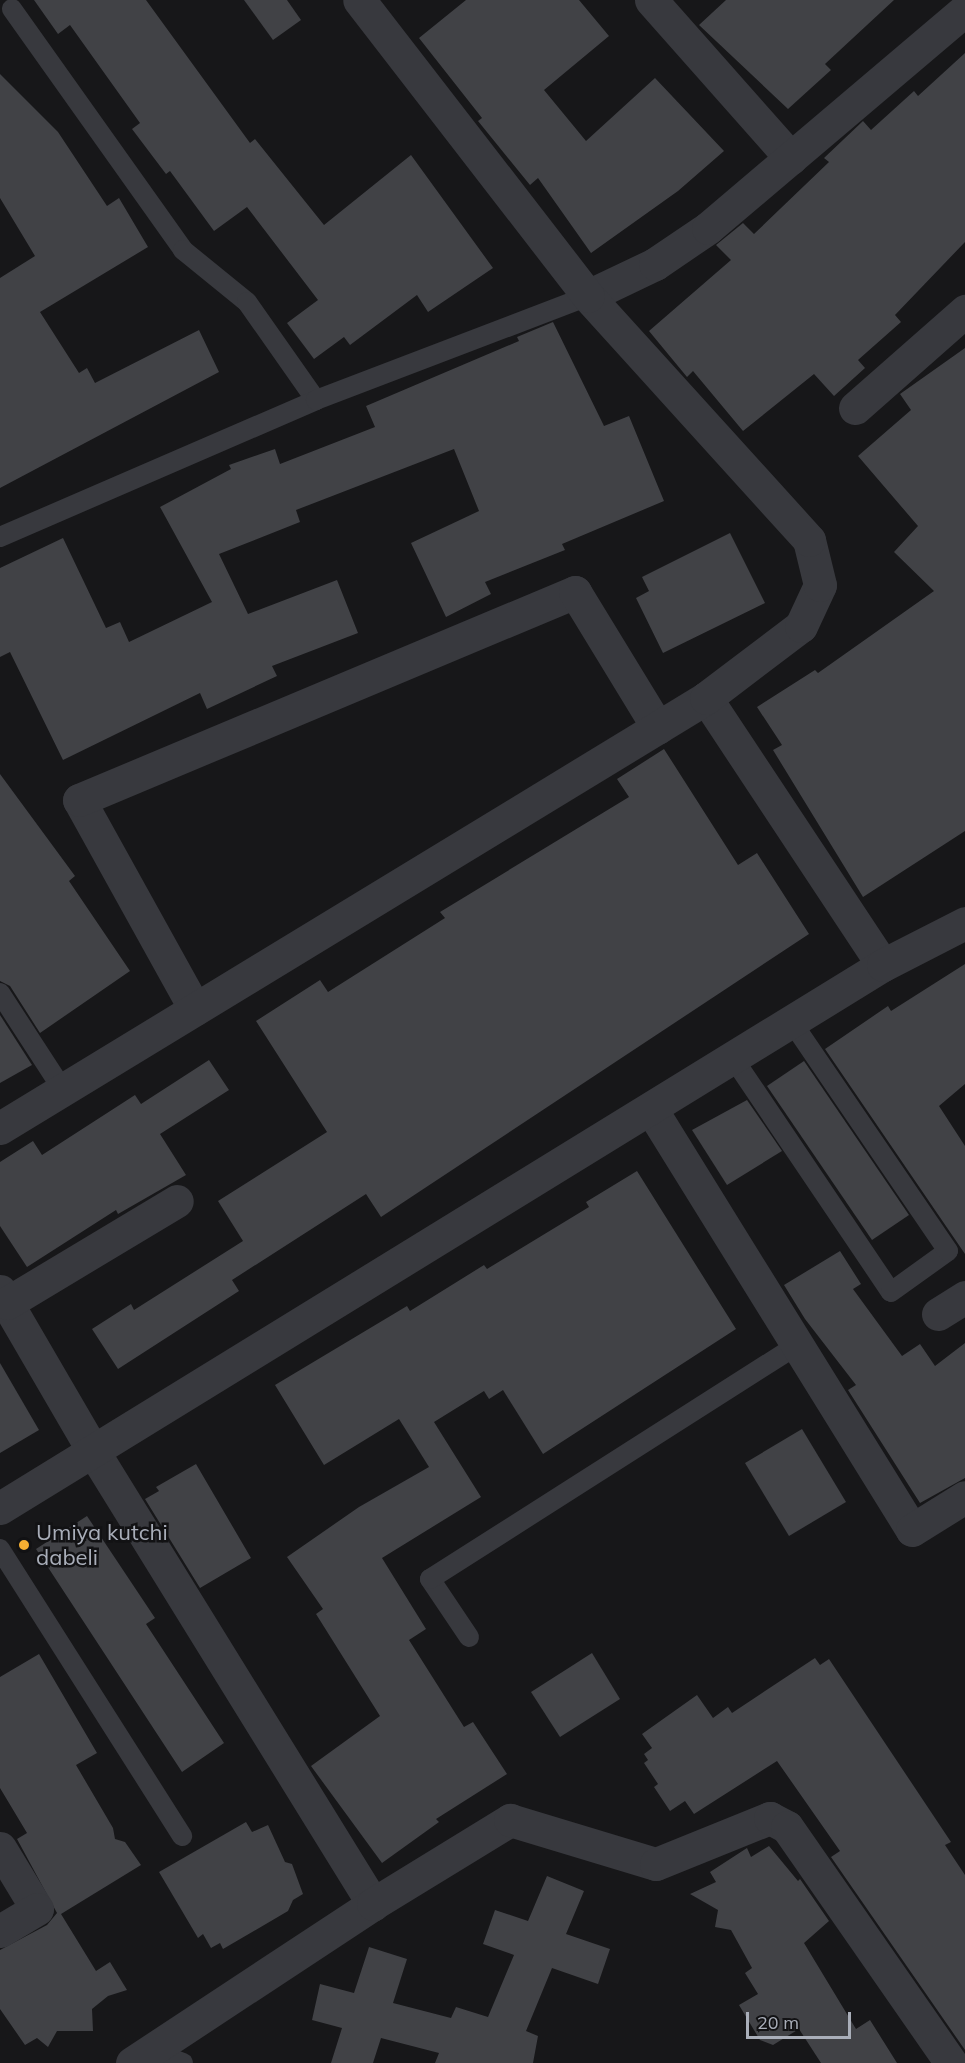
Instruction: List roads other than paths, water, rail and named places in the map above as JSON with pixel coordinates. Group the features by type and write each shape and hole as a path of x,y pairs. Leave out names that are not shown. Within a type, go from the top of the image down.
{"street":[{"path":"0,1128 706,698 801,626 820,585 809,540 588,296 359,0"},
{"path":"651,0 791,158"},
{"path":"588,296 664,258 708,228 791,158 954,9"},
{"path":"855,408 965,311"},
{"path":"195,1009 79,800 575,592 658,728"},
{"path":"706,698 883,965"},
{"path":"0,1508 883,965 965,923"},
{"path":"651,1109 912,1530 965,1497"},
{"path":"177,1201 3,1297 93,1452 373,1904"},
{"path":"141,2057 373,1904 510,1820 656,1864 770,1818 787,1827 951,2063"},
{"path":"0,1848 36,1909 0,1931"}],"lane":[{"path":"10,11 183,250 247,302 316,400"},
{"path":"0,537 316,400 588,296"},
{"path":"0,993 63,1090"},
{"path":"733,1058 891,1292 948,1251 792,1022"},
{"path":"469,1637 430,1579 798,1345"},
{"path":"0,1549 182,1836"},
{"path":"141,2057 183,2063"}],"place":[{"name":"Umiya kutchi dabeli","path":"24,1545"}]}
